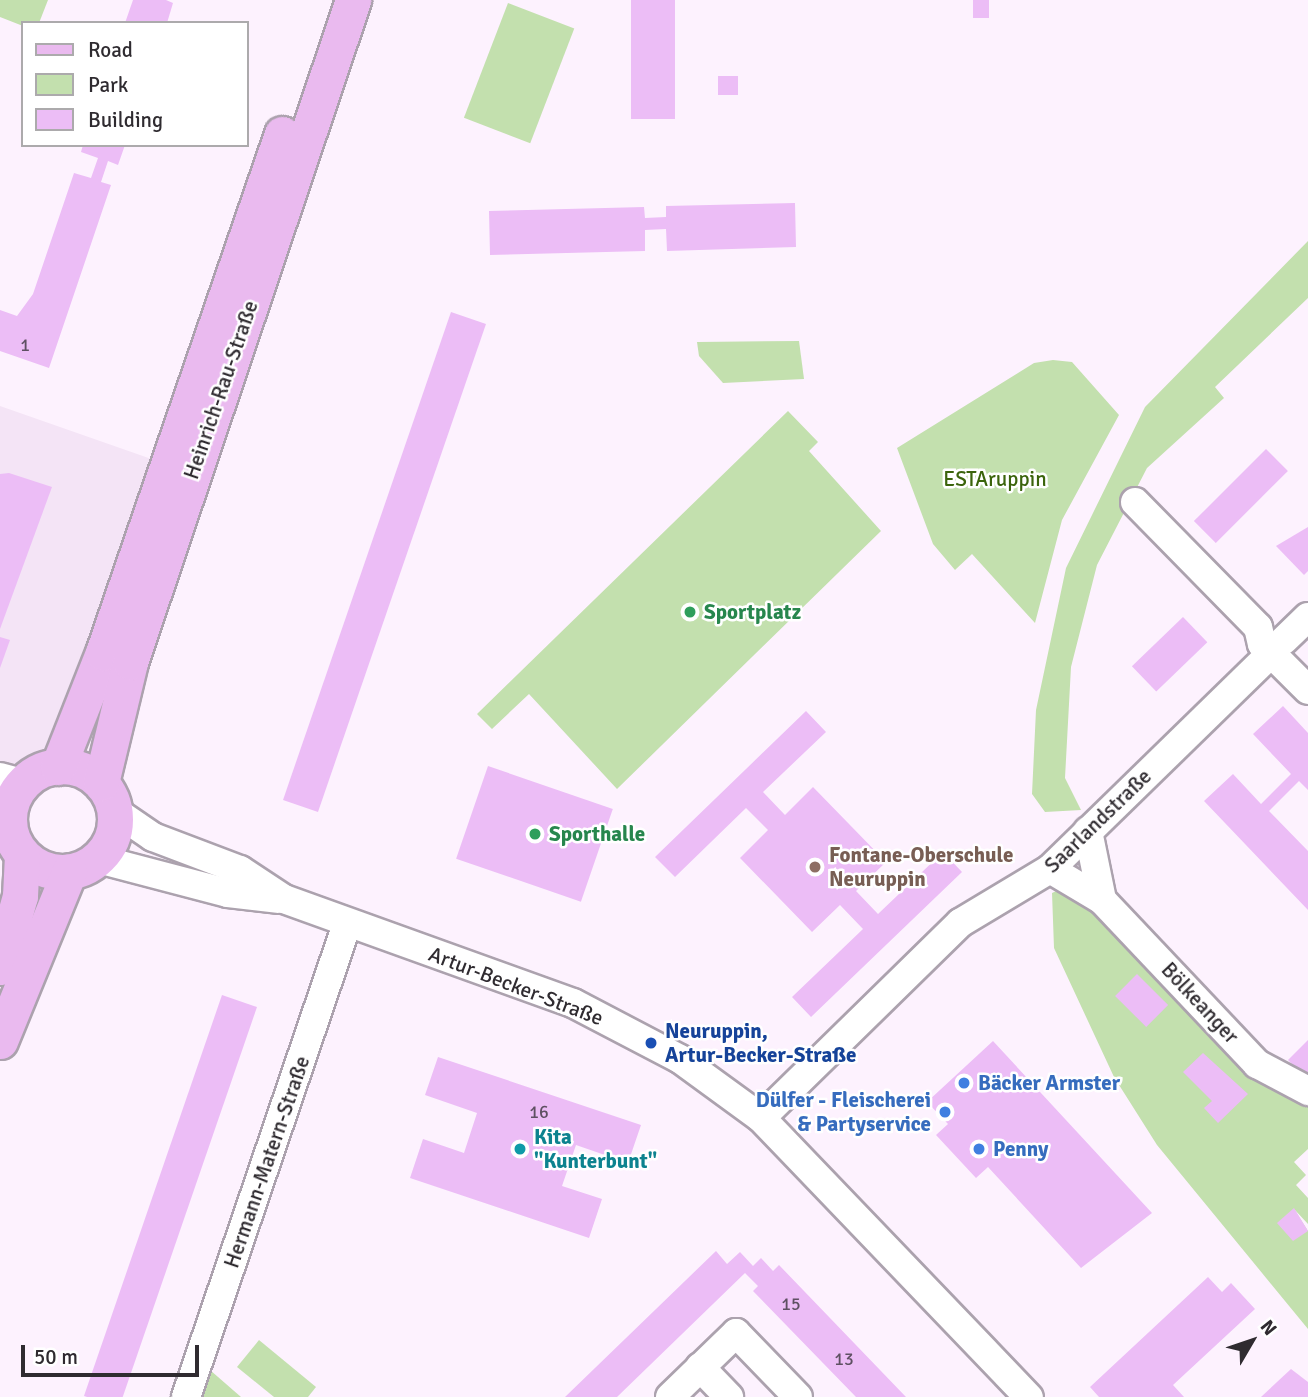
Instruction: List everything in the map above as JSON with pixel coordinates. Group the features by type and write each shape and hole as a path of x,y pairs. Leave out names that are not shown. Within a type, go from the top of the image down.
{"main road":[{"name":"Heinrich-Rau-Straße","path":"58,766 99,664 328,0"},
{"name":"Heinrich-Rau-Straße","path":"108,797 130,662 353,0"},
{"path":"0,967 20,896 10,833 12,780 58,766 108,797 109,845 83,866 0,1041"},
{"path":"10,833 44,869 83,866"}],"street":[{"path":"1135,502 1258,627 1308,690"},
{"name":"Saarlandstraße","path":"761,1118 960,923 1050,869 1272,645 1308,617"},
{"name":"Artur-Becker-Straße","path":"108,797 153,837 240,870 284,900 346,926 573,1003 680,1059 761,1118 1029,1397"},
{"path":"1088,831 1102,900"},
{"name":"Artur-Becker-Straße","path":"83,866 228,893 284,900"},
{"name":"Bölkeanger","path":"1050,869 1102,900 1257,1064 1308,1091"},
{"name":"Hermann-Matern-Straße","path":"186,1397 346,926"},
{"path":"670,1397 736,1333 798,1397"},
{"path":"700,1367 729,1397"}],"shaded area":[{"path":"0,406 160,462 41,766 21,779 10,798 0,795"}],"green space":[{"path":"0,0 48,0 40,21 21,21 21,25 0,17"},
{"path":"508,3 574,28 530,143 464,118"},
{"path":"1308,241 1308,298 1215,387 1224,398 1147,468 1097,565 1071,667 1065,778 1081,810 1045,812 1032,794 1036,710 1066,568 1145,407"},
{"path":"799,341 804,379 723,383 699,356 697,342"},
{"name":"ESTAruppin","path":"1053,360 1072,362 1119,415 1062,520 1035,623 972,554 955,570 933,544 897,448 1034,363"},
{"name":"Sportplatz","path":"788,411 818,442 809,451 881,531 617,789 529,694 492,729 477,714"},
{"path":"1065,887 1102,905 1308,1100 1308,1149 1294,1162 1306,1175 1296,1185 1308,1198 1308,1224 1294,1209 1308,1231 1308,1329 1157,1145 1114,1077 1054,948 1052,893"},
{"path":"259,1340 316,1387 308,1397 274,1397 237,1367"},
{"path":"210,1370 241,1397 201,1397"}],"building":[{"path":"133,0 166,0 173,3 168,21 126,21"},
{"path":"631,0 675,0 675,119 631,119"},
{"path":"973,0 989,0 989,18 973,18"},
{"path":"718,76 738,76 738,95 718,95"},
{"path":"82,147 124,147 118,165 108,161 101,182 111,185 49,368 0,351 0,310 17,316 33,294 74,173 91,178 98,158 81,152"},
{"path":"795,203 796,247 667,251 666,229 645,230 645,251 490,255 489,211 644,207 645,218 666,217 666,206"},
{"path":"451,312 486,324 318,812 283,800"},
{"path":"1266,449 1288,471 1216,543 1194,521"},
{"path":"9,473 52,487 0,629 0,474"},
{"path":"1308,527 1308,571 1304,575 1276,546"},
{"path":"1183,617 1207,642 1156,691 1132,666"},
{"path":"0,637 10,640 0,668"},
{"path":"1283,706 1308,733 1308,790 1299,781 1269,811 1308,851 1308,910 1204,801 1233,774 1261,804 1291,774 1253,734"},
{"name":"Fontane-Oberschule Neuruppin","path":"806,711 826,732 763,792 785,815 813,787 886,862 856,891 878,914 943,852 962,872 811,1017 792,997 863,929 840,905 812,932 740,858 768,830 746,808 675,877 655,857"},
{"name":"Sporthalle","path":"488,766 613,809 581,902 456,859"},
{"path":"1137,974 1168,1005 1146,1027 1115,996"},
{"path":"222,995 257,1007 123,1397 84,1396"},
{"path":"1308,1040 1308,1072 1303,1076 1288,1060"},
{"path":"993,1041 1152,1213 1081,1268 988,1167 976,1178 936,1135 948,1124 927,1102"},
{"path":"1203,1053 1248,1094 1218,1123 1204,1108 1212,1101 1183,1072"},
{"name":"Kita \"Kunterbunt\"","path":"438,1057 641,1125 628,1163 576,1145 562,1186 602,1199 589,1238 410,1178 423,1139 464,1153 477,1113 425,1095"},
{"path":"1294,1208 1308,1231 1293,1241 1277,1223"},
{"path":"716,1251 727,1264 740,1252 753,1266 761,1258 773,1271 779,1265 906,1397 856,1397 753,1291 758,1286 745,1273 617,1397 565,1397"},
{"path":"1208,1277 1222,1292 1231,1283 1255,1309 1173,1385 1184,1397 1099,1397 1090,1387"},
{"path":"1291,1369 1308,1382 1308,1397 1261,1397"}],"place":[{"name":"Sportplatz","path":"690,612"},
{"name":"Sporthalle","path":"535,834"},
{"name":"Fontane-Oberschule Neuruppin","path":"815,867"},
{"name":"Neuruppin, Artur-Becker-Straße","path":"651,1043"},
{"name":"Bäcker Armster","path":"964,1083"},
{"name":"Dülfer - Fleischerei & Partyservice","path":"945,1112"},
{"name":"Kita \"Kunterbunt\"","path":"520,1149"},
{"name":"Penny","path":"979,1149"}]}
